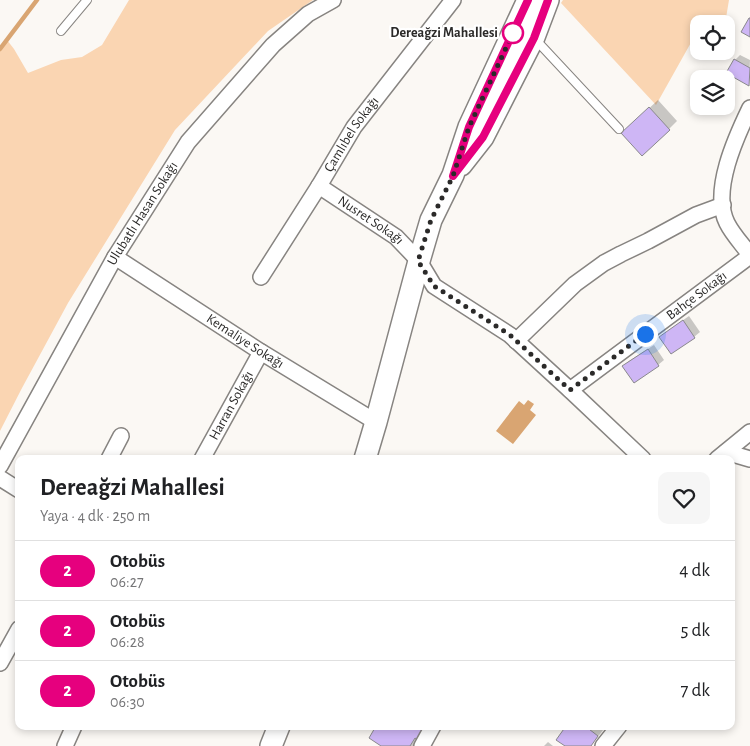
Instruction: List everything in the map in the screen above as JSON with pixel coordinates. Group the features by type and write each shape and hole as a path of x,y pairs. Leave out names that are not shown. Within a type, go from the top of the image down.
{"main road":[{"path":"366,455 418,261 431,220 453,176 469,127 528,0"},
{"path":"453,176 483,137 534,38 548,0"},
{"path":"271,746 277,730"}],"street":[{"name":"Ulubatlı Hasan Sokağı","path":"0,466 115,258 188,142 274,45 308,14 333,0"},
{"name":"Çamlıbel Sokağı","path":"261,278 354,127 453,0"},
{"path":"750,108 729,159 724,181 723,205 727,223 750,256"},
{"name":"Nusret Sokağı","path":"319,186 396,237 418,261 434,286 510,335 639,455"},
{"path":"516,341 575,284 604,263 696,215 723,205"},
{"name":"Bahçe Sokağı","path":"570,390 750,256"},
{"name":"Kemaliye Sokağı","path":"115,258 261,352 376,422"},
{"name":"Harran Sokağı","path":"204,455 261,352"},
{"path":"721,455 750,432"},
{"path":"111,455 121,436"},
{"path":"735,457 750,459"},
{"path":"0,478 15,487"},
{"path":"0,663 10,644"},
{"path":"65,746 72,730"},
{"path":"422,746 431,730"},
{"path":"603,746 616,730"}],"lane":[{"path":"61,31 87,0"},
{"path":"534,38 618,129"}],"shaded area":[{"path":"129,0 313,0 268,31 175,130 68,303 0,431 0,50 7,40 28,73 61,60 82,57 102,45"},
{"path":"563,0 729,0 726,15 690,15 690,44 656,105 561,3"},
{"path":"528,400 534,404 530,410 536,415 513,444 496,431 519,401 524,405"}],"building":[{"path":"750,18 750,37 741,32"},
{"path":"735,60 750,68 749,86 735,78 735,70 728,70"},
{"path":"649,107 670,130 642,156 621,133"},
{"path":"683,320 695,338 671,354 659,337"},
{"path":"648,349 659,366 634,383 622,366"},
{"path":"374,730 425,730 418,740 415,738 410,746 381,746 369,738"},
{"path":"563,730 590,730 598,736 591,746 565,746 556,740"}],"waterway":[{"path":"0,49 37,0"}],"bus line":[{"name":"2","path":"528,0 469,127 453,176 483,137 534,38 548,0"}],"place":[{"name":"Dereağzi Mahallesi","path":"513,33"}],"route":[{"path":"513,33 469,127 453,176 431,220 418,261 434,286 510,335 570,390 645,334"}]}
